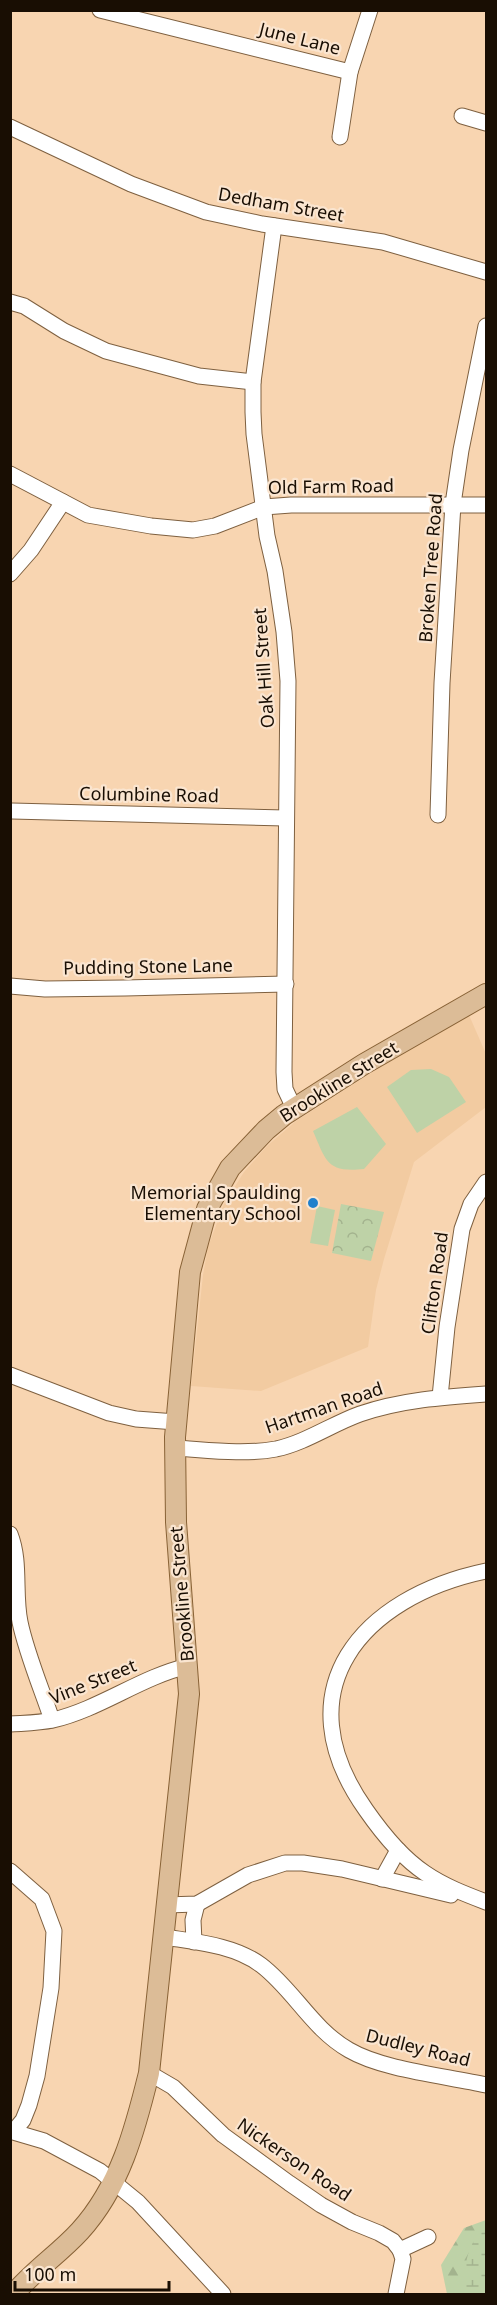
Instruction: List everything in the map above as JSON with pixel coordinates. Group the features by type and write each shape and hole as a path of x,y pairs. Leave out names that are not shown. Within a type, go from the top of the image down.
{"main road":[{"name":"Brookline Street","path":"14,2295 82,2229 114,2183 134,2133 149,2073 189,1694 176,1522 176,1422 190,1272 207,1209 225,1174 240,1156 266,1130 294,1108 364,1064 486,994"}],"street":[{"name":"June Lane","path":"100,10 350,72"},
{"path":"340,137 350,72 370,10"},
{"path":"462,116 486,123"},
{"name":"Dedham Street","path":"10,127 159,195 222,216 383,242 486,272"},
{"name":"Oak Hill Street","path":"274,226 253,382 254,434 275,571 288,681 284,1072 285,1089 294,1108"},
{"path":"10,302 31,310 64,331 106,351 199,376 253,382"},
{"name":"Broken Tree Road","path":"438,815 442,683 453,504 461,450 486,326"},
{"name":"Old Farm Road","path":"10,474 88,515 116,521 194,530 215,526 264,507 486,505"},
{"path":"10,574 30,550 63,502"},
{"name":"Columbine Road","path":"12,812 285,818"},
{"name":"Pudding Stone Lane","path":"10,986 125,988 286,984"},
{"name":"Clifton Road","path":"440,1397 447,1327 462,1229 471,1204 486,1182"},
{"path":"10,1375 109,1413 136,1419 176,1422"},
{"name":"Hartman Road","path":"175,1448 247,1452 276,1449 300,1441 360,1414 397,1403 486,1394"},
{"path":"10,1534 16,1560 16,1604 20,1625 52,1720"},
{"path":"486,1571 431,1587 391,1609 361,1636 336,1676 331,1697 334,1745 356,1796 376,1825 398,1850 422,1871 442,1884 486,1902"},
{"name":"Vine Street","path":"10,1724 52,1720 78,1712 169,1671 188,1666"},
{"path":"381,1879 398,1850"},
{"path":"166,1905 198,1904 248,1875 285,1863 332,1867 486,1902"},
{"path":"10,1871 42,1899 54,1931 51,1988 37,2076 23,2120 12,2131 44,2141 100,2170 138,2202 224,2295"},
{"path":"194,1942 193,1920 198,1904"},
{"name":"Dudley Road","path":"165,1937 246,1956 260,1965 288,1991 320,2029 335,2042 352,2052 388,2064 486,2085"},
{"name":"Nickerson Road","path":"149,2073 173,2087 222,2135 288,2183 321,2205 393,2241 400,2250"},
{"path":"396,2295 403,2259 400,2250 428,2237"}],"shaded area":[{"name":"Memorial Spaulding Elementary School","path":"469,1015 486,1054 486,1107 414,1162 376,1290 368,1347 261,1391 191,1386 208,1247 224,1204 244,1172 267,1146 296,1121 382,1066"}],"green space":[{"path":"431,1069 449,1077 466,1102 417,1133 387,1087 411,1070"},
{"path":"357,1107 386,1144 364,1169 352,1170 335,1167 325,1157 313,1131"},
{"path":"341,1204 384,1212 371,1261 332,1253"},
{"path":"317,1206 335,1210 328,1246 310,1243"},
{"path":"486,2220 486,2294 447,2294 441,2265 464,2228"},
{"path":"482,2232 486,2232 486,2294 463,2294 469,2252 472,2244"}],"place":[{"name":"Memorial Spaulding Elementary School","path":"313,1203"}]}
